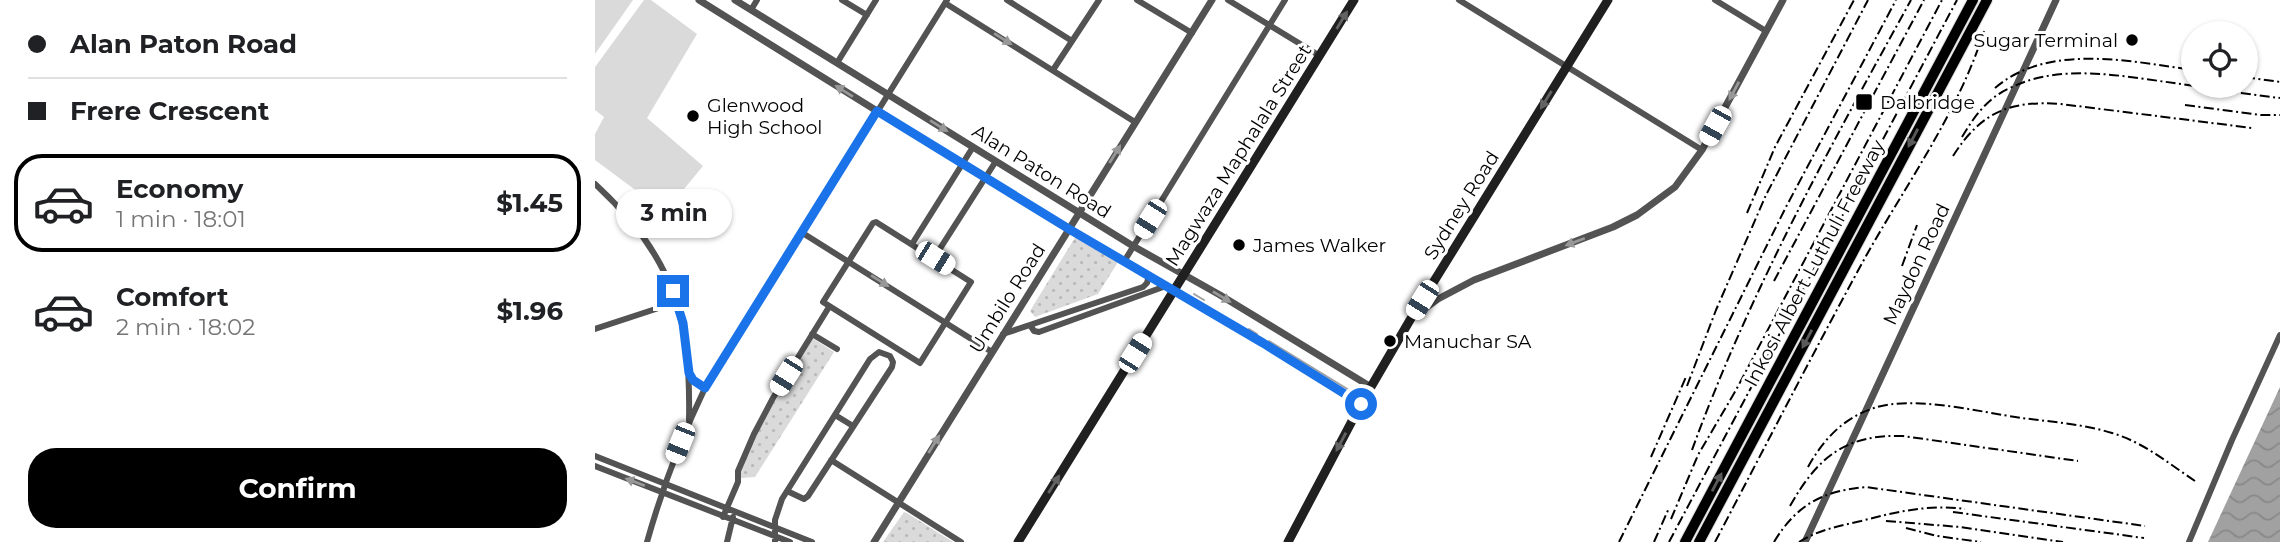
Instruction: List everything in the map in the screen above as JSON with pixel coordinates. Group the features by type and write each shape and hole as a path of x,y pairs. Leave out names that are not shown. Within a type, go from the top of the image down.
{"highway":[{"name":"Inkosi Albert Luthuli Freeway","path":"1685,542 1973,0"},
{"name":"Inkosi Albert Luthuli Freeway","path":"1699,542 1987,0"}],"main road":[{"name":"Magwaza Maphalala Street","path":"1018,542 1170,288 1184,275 1354,0"},
{"name":"Sydney Road","path":"1288,542 1361,404 1410,320 1608,0"}],"street":[{"name":"Alan Paton Road","path":"699,0 1069,229 1125,260 1361,404"},
{"name":"Alan Paton Road","path":"735,0 1133,246 1371,387"},
{"path":"751,10 757,0"},
{"path":"842,0 867,15"},
{"path":"837,63 876,0"},
{"path":"1007,0 1072,41"},
{"path":"1053,70 1099,0"},
{"path":"1137,0 1192,33"},
{"name":"Umbilo Road","path":"874,542 1212,0"},
{"path":"1228,0 1320,56"},
{"path":"1125,260 1285,0"},
{"path":"1459,0 1702,150"},
{"path":"1715,0 1766,31"},
{"path":"1410,320 1438,299 1474,281 1613,227 1637,215 1675,187 1702,150 1783,0"},
{"name":"Maydon Road","path":"1805,542 2056,0"},
{"path":"647,542 663,488 705,388 946,1 1135,122"},
{"path":"912,244 973,147"},
{"path":"935,258 996,161"},
{"path":"595,184 621,209 666,274 677,302 686,340 689,422"},
{"path":"874,222 912,244 971,282 920,363 824,304 823,300 874,222"},
{"path":"801,232 992,352"},
{"path":"1003,334 1030,325 1034,331 1039,332 1082,311 1143,287 1147,284 1149,275"},
{"path":"1096,306 1170,288"},
{"path":"595,329 677,302"},
{"path":"725,513 738,482 737,471 754,434 829,307"},
{"path":"1263,343 1273,328"},
{"path":"812,334 837,349"},
{"path":"2189,542 2280,335"},
{"path":"775,539 777,514 787,491 873,355 886,353 892,359 892,367 807,498 799,499 787,491"},
{"path":"689,373 693,380 705,388"},
{"path":"835,415 853,426"},
{"path":"595,456 725,513 735,513 812,542"},
{"path":"831,460 961,542"},
{"path":"595,466 663,488"},
{"path":"725,513 732,520 775,539 790,542"},
{"path":"727,542 735,513"}],"shaded area":[{"path":"595,0 633,0 595,54"},
{"path":"644,0 651,0 697,34 647,118 703,166 665,212 595,160 595,134 604,117 595,110 595,67"},
{"path":"1076,236 1118,262 1098,294 1035,317 1030,311"},
{"path":"812,338 834,352 755,477 742,478 739,476 755,435"},
{"path":"904,512 907,513 953,542 883,542"}],"water":[{"path":"2280,387 2280,542 2208,542"}],"waterway":[{"path":"1194,294 1204,300"},
{"path":"1249,329 1257,334"},
{"path":"1269,341 1349,390"}],"railway":[{"path":"1747,213 1775,147 1854,0"},
{"path":"1687,386 1716,310 1766,195 1868,0"},
{"path":"1619,542 1786,207 1896,0"},
{"path":"1692,450 1714,392 1765,277 1911,0"},
{"path":"1774,281 1924,0"},
{"path":"1671,519 1698,455 1736,390 1942,0"},
{"path":"1669,542 1957,0"},
{"path":"1715,542 1866,256 1961,90 1984,31"},
{"path":"1995,88 2016,74 2039,65 2064,60 2116,60 2181,68"},
{"path":"1962,137 1976,115 1994,97 2029,80 2049,76 2112,75 2280,98"},
{"path":"2258,79 2280,82"},
{"path":"1953,156 1986,119 1998,112 2027,104 2061,104 2252,128"},
{"path":"2185,105 2280,115"},
{"path":"1902,266 1917,225"},
{"path":"1651,457 1686,377"},
{"path":"1808,467 1827,439 1843,424 1874,408 1908,403 1947,406 2101,430 2145,447 2195,481"},
{"path":"1790,506 1811,475 1835,452 1865,439 1883,436 1903,436 2078,461"},
{"path":"1774,542 1792,518 1813,502 1837,492 1866,487 2145,526"},
{"path":"1654,542 1669,508"},
{"path":"1799,542 1829,529 1900,512 1925,508 1965,509"},
{"path":"1953,512 2144,538"},
{"path":"1886,521 1960,527 2063,542"},
{"path":"1906,528 1937,536 1981,542"}],"place":[{"name":"Sugar Terminal","path":"2132,40"},
{"name":"Dalbridge","path":"1864,102"},
{"name":"Glenwood High School","path":"693,116"},
{"name":"James Walker","path":"1239,245"},
{"name":"Manuchar SA","path":"1390,341"}],"route":[{"path":"673,291 683,323 689,373 693,380 705,388 877,111 1361,404"}]}
